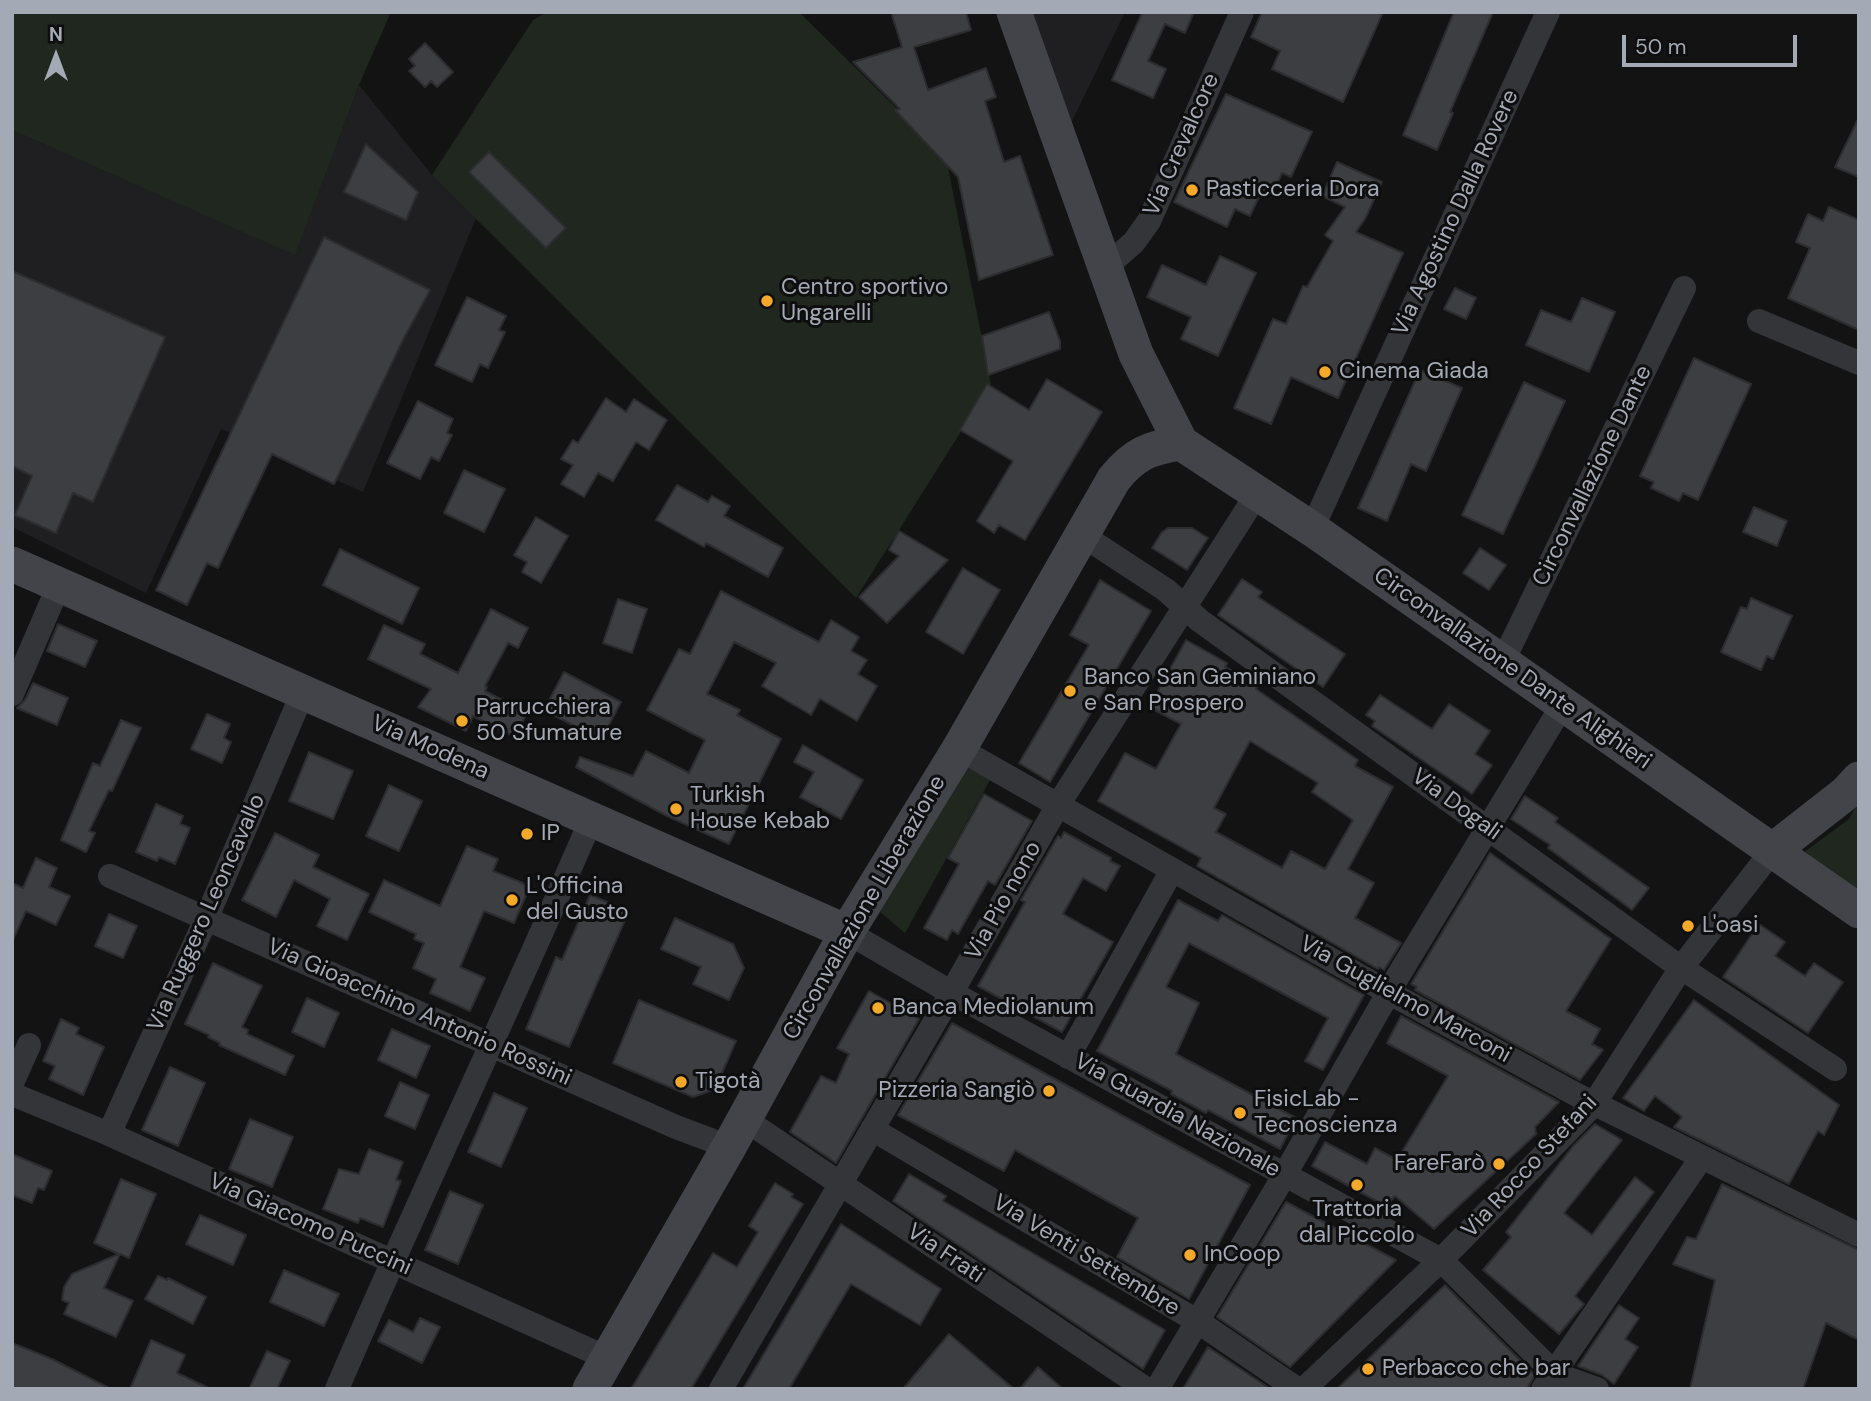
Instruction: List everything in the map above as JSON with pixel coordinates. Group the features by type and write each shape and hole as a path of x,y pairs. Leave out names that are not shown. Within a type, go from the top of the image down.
{"main road":[{"path":"1014,12 1170,445"},
{"name":"Circonvallazione Dante Alighieri","path":"1170,445 1257,494 1312,529 1562,706 1856,907"},
{"name":"Circonvallazione Liberazione","path":"590,1389 847,932 959,749 1114,479 1130,460 1170,445"},
{"name":"Via Modena","path":"12,564 847,932"},
{"path":"1773,850 1836,802 1859,779"}],"street":[{"name":"Via Crevalcore","path":"1106,267 1134,242 1149,222 1242,12"},
{"name":"Via Agostino Dalla Rovere","path":"1312,529 1548,12"},
{"name":"Circonvallazione Dante","path":"1502,663 1684,288"},
{"path":"1759,321 1859,363"},
{"name":"Via Pio nono","path":"721,1389 952,993 1058,805 1257,494"},
{"name":"Via Dogali","path":"1082,535 1166,590 1184,608 1681,968 1835,1069"},
{"path":"12,694 60,585"},
{"name":"Via Ruggero Leoncavallo","path":"109,1134 303,692"},
{"path":"1157,1389 1284,1176 1388,992 1562,706"},
{"name":"Via Guglielmo Marconi","path":"959,749 1388,992 1594,1104 1859,1235"},
{"path":"337,1389 391,1263 492,1047 591,820"},
{"name":"Via Rocco Stefani","path":"1304,1389 1441,1260 1594,1104 1681,968 1773,850"},
{"path":"1068,1057 1172,870"},
{"name":"Via Gioacchino Antonio Rossini","path":"110,876 676,1127 736,1133"},
{"name":"Via Guardia Nazionale","path":"847,932 952,993 1441,1260 1549,1381"},
{"path":"12,1083 29,1045"},
{"name":"Via Giacomo Puccini","path":"12,1094 109,1134 607,1358"},
{"name":"Via Venti Settembre","path":"872,1129 1197,1321 1297,1389"},
{"name":"Via Frati","path":"736,1133 841,1183 1146,1389"},
{"path":"1597,1389 1549,1381 1702,1157"}],"shaded area":[{"path":"12,12 391,12 359,85 295,255 12,130"},
{"name":"Centro sportivo Ungarelli","path":"547,12 799,12 946,157 991,384 856,598 432,175 533,20"},
{"path":"1011,12 1125,12 1058,150"},
{"path":"359,85 432,175 476,218 363,492 221,429 146,593 12,527 12,130 295,254"},
{"path":"964,766 990,780 905,933 880,912"},
{"path":"1859,801 1859,893 1803,853 1849,819"}],"building":[{"path":"891,12 966,12 971,30 914,47 928,90 986,68 996,97 985,101 1004,162 1020,156 1053,255 979,280 958,177 895,110 900,109 853,62 902,47"},
{"path":"1140,12 1194,12 1185,33 1165,24 1148,61 1166,69 1153,98 1112,80 1142,13"},
{"path":"1262,12 1383,12 1343,102 1272,69 1280,51 1251,37"},
{"path":"1454,12 1493,12 1450,112 1453,113 1437,150 1403,135"},
{"path":"425,43 453,72 437,87 431,81 425,87 409,71 415,66 409,59"},
{"path":"1226,94 1312,132 1291,177 1282,173 1272,195 1262,190 1250,216 1235,209 1227,227 1174,202"},
{"path":"1859,117 1859,177 1835,167"},
{"path":"366,144 418,192 406,220 344,192"},
{"path":"489,152 566,228 546,248 469,172"},
{"path":"1337,162 1382,182 1356,232 1403,253 1338,398 1291,377 1271,424 1234,408 1273,319 1286,324 1303,286 1307,287 1333,241 1325,235 1345,207 1322,196"},
{"path":"1829,207 1859,220 1859,330 1788,298 1810,248 1796,242 1808,214 1823,221"},
{"path":"324,237 430,290 334,484 272,454 218,568 207,563 187,605 156,590"},
{"path":"1220,256 1256,273 1218,356 1181,339 1191,317 1147,297 1162,265 1206,285"},
{"path":"12,271 165,337 93,502 73,493 56,533 15,515 32,476 12,466"},
{"path":"1455,288 1476,298 1466,319 1444,309"},
{"path":"467,297 506,316 499,330 505,332 488,368 480,364 472,382 435,365"},
{"path":"1582,298 1615,312 1589,372 1526,345 1541,310 1571,322"},
{"path":"1049,312 1060,341 1060,349 988,375 982,336"},
{"path":"1694,358 1751,384 1698,500 1683,493 1679,501 1651,488 1654,482 1640,476"},
{"path":"1420,370 1462,388 1426,471 1411,464 1387,521 1358,508"},
{"path":"1047,379 1102,412 1025,540 999,525 994,533 977,521 1013,461 960,430 987,384 1029,410"},
{"path":"1524,382 1565,401 1503,534 1462,515"},
{"path":"606,398 626,412 634,399 667,420 649,450 636,442 613,481 598,473 584,497 561,484 573,465 561,459 573,440 578,443"},
{"path":"418,401 453,419 447,433 452,435 439,461 431,457 420,479 387,463"},
{"path":"464,470 505,489 484,532 444,513"},
{"path":"677,485 708,502 712,496 730,506 724,516 783,548 768,577 706,543 704,547 656,520"},
{"path":"1754,507 1787,521 1777,546 1743,532"},
{"path":"536,517 568,536 541,583 522,572 527,562 514,555"},
{"path":"1168,528 1192,528 1208,538 1187,570 1152,548 1162,532"},
{"path":"899,531 948,560 887,623 859,597 899,556 889,550"},
{"path":"1480,548 1506,565 1489,590 1463,573"},
{"path":"340,549 419,588 402,624 323,585"},
{"path":"963,568 1000,590 963,654 926,632"},
{"path":"1242,579 1262,592 1258,597 1345,654 1323,687 1218,615"},
{"path":"1100,580 1151,611 1050,782 1019,763 1089,645 1070,635"},
{"path":"721,591 819,642 831,620 859,637 851,651 867,660 858,674 877,686 857,721 820,699 811,715 762,686 776,663 734,642 707,694 740,710 737,715 781,739 729,844 667,816 576,767 580,757 633,776 646,751 689,773 705,740 647,710 679,649 690,654"},
{"path":"1751,598 1792,616 1773,659 1767,656 1761,670 1721,652 1741,607 1747,609"},
{"path":"618,599 647,609 632,653 603,643"},
{"path":"491,609 528,628 518,648 508,643 485,686 485,691 527,713 515,737 473,716 466,731 418,707 431,689 368,659 384,625 425,644 420,654 458,673"},
{"path":"58,624 97,641 85,667 47,651"},
{"path":"1186,640 1227,663 1225,667 1258,685 1256,689 1358,760 1355,766 1393,787 1348,869 1374,883 1355,918 1401,943 1384,970 1197,866 1201,858 1098,801 1125,753 1156,769 1181,724 1149,707","holes":["1250,741 1318,783 1312,792 1353,820 1325,869 1291,851 1282,868 1216,832 1226,814 1214,808"]},
{"path":"564,672 621,702 601,740 544,710"},
{"path":"33,683 68,698 57,725 17,708 25,700"},
{"path":"1380,695 1432,729 1449,704 1490,731 1475,754 1492,765 1472,794 1372,726 1375,721 1366,715"},
{"path":"207,714 230,724 224,738 231,742 222,763 191,749"},
{"path":"121,720 141,728 112,791 109,790 89,831 95,833 86,852 61,840 93,763 100,766"},
{"path":"803,745 863,780 841,819 800,797 814,772 794,762"},
{"path":"309,752 353,771 333,819 289,801"},
{"path":"389,785 422,801 399,851 366,836"},
{"path":"984,794 1032,821 995,885 988,881 958,934 952,930 947,940 924,928 959,864 948,858"},
{"path":"1525,796 1558,818 1555,822 1649,888 1632,910 1548,848 1550,845 1511,819"},
{"path":"156,804 183,816 180,824 190,828 175,864 159,857 157,861 136,852"},
{"path":"1064,832 1111,858 1110,861 1120,866 1106,891 1083,878 1063,914 1113,942 1062,1032 978,986 1025,902 1021,900 1058,836 1061,838"},
{"path":"275,833 319,855 313,867 369,894 347,940 317,926 330,899 294,880 276,917 242,900"},
{"path":"467,846 498,859 493,871 530,886 514,923 484,911 460,967 485,978 470,1011 430,993 436,979 413,968 424,943 414,939 416,934 369,912 384,880 440,906"},
{"path":"1490,853 1611,939 1566,1011 1600,1029 1592,1044 1603,1050 1580,1080 1415,990 1417,987 1411,984"},
{"path":"36,858 57,868 49,887 70,896 56,925 26,911 12,942 12,883 23,888"},
{"path":"590,895 629,911 569,1047 526,1029 556,957 562,960"},
{"path":"1178,900 1218,921 1222,915 1364,995 1323,1070 1305,1061 1328,1018 1189,943 1166,987 1199,1003 1176,1054 1296,1118 1280,1149 1208,1110 1206,1113 1171,1094 1172,1091 1097,1051"},
{"path":"109,914 137,926 123,958 95,946"},
{"path":"675,918 733,944 744,968 729,1000 693,984 701,967 661,949"},
{"path":"1759,924 1785,942 1775,956 1805,976 1814,963 1843,982 1808,1033 1723,977"},
{"path":"213,963 262,986 242,1027 248,1030 247,1034 294,1056 285,1075 219,1045 220,1043 208,1037 209,1035 185,1024"},
{"path":"869,991 919,1019 836,1163 790,1132 821,1076 836,1083 849,1054 837,1048"},
{"path":"307,998 339,1013 324,1047 292,1032"},
{"path":"639,1000 736,1041 715,1089 693,1097 613,1063"},
{"path":"1694,1000 1839,1105 1824,1135 1818,1131 1789,1184 1674,1127 1682,1117 1655,1096 1644,1111 1623,1098"},
{"path":"1401,1016 1559,1102 1535,1127 1536,1134 1434,1229 1395,1196 1386,1206 1312,1166 1325,1142 1367,1164 1375,1148 1397,1160 1448,1076 1387,1043"},
{"path":"61,1019 79,1028 76,1034 104,1047 83,1095 49,1079 55,1066 43,1061"},
{"path":"952,1023 1250,1185 1189,1299 1117,1257 1138,1218 1015,1150 1004,1171 898,1115"},
{"path":"392,1029 430,1046 416,1078 378,1060"},
{"path":"170,1067 205,1083 178,1146 142,1130"},
{"path":"400,1082 429,1095 415,1129 385,1116"},
{"path":"494,1093 527,1108 501,1167 468,1152"},
{"path":"250,1119 293,1137 272,1187 229,1169"},
{"path":"1595,1124 1622,1140 1564,1213 1592,1235 1635,1177 1654,1192 1575,1296 1584,1304 1559,1334 1483,1270 1511,1237 1506,1232 1573,1146"},
{"path":"369,1149 403,1162 396,1180 401,1181 383,1227 360,1218 358,1223 323,1209 339,1169 359,1174"},
{"path":"12,1154 52,1171 44,1190 38,1188 32,1203 12,1195"},
{"path":"909,1174 946,1196 943,1201 1165,1330 1143,1369 893,1201"},
{"path":"121,1179 156,1194 129,1258 120,1254 104,1288 133,1301 116,1337 64,1314 69,1303 62,1300 64,1287 72,1274 119,1254 94,1243"},
{"path":"775,1183 803,1204 691,1389 631,1389 713,1253 737,1267 758,1232 749,1226"},
{"path":"1722,1184 1859,1250 1859,1340 1826,1323 1803,1389 1690,1389 1715,1280 1673,1264 1687,1237 1696,1239"},
{"path":"450,1191 483,1205 458,1264 425,1250"},
{"path":"1286,1202 1396,1260 1290,1367 1217,1317"},
{"path":"200,1215 246,1235 233,1265 186,1244"},
{"path":"841,1224 941,1289 920,1325 851,1284 789,1389 743,1389"},
{"path":"284,1270 339,1294 324,1326 270,1302"},
{"path":"158,1276 167,1280 168,1278 206,1297 193,1324 145,1299"},
{"path":"1445,1285 1535,1375 1527,1389 1337,1389"},
{"path":"1619,1305 1639,1318 1625,1339 1638,1347 1614,1384 1602,1375 1578,1366"},
{"path":"420,1318 440,1327 422,1363 378,1341 389,1320 413,1332"},
{"path":"949,1334 1014,1389 903,1389"},
{"path":"151,1340 185,1355 177,1373 211,1389 130,1389"},
{"path":"12,1343 52,1359 111,1389 12,1389"},
{"path":"1208,1347 1269,1388 1183,1389"},
{"path":"267,1351 290,1361 277,1389 249,1389"},
{"path":"1038,1367 1063,1389 1020,1389"}],"place":[{"name":"Pasticceria Dora","path":"1192,190"},
{"name":"Centro sportivo Ungarelli","path":"767,301"},
{"name":"Cinema Giada","path":"1325,372"},
{"name":"Banco San Geminiano e San Prospero","path":"1070,691"},
{"name":"Parrucchiera 50 Sfumature","path":"462,721"},
{"name":"Turkish House Kebab","path":"676,809"},
{"name":"IP","path":"527,834"},
{"name":"L'Officina del Gusto","path":"512,900"},
{"name":"L'oasi","path":"1688,926"},
{"name":"Banca Mediolanum","path":"878,1008"},
{"name":"Tigotà","path":"681,1082"},
{"name":"Pizzeria Sangiò","path":"1049,1091"},
{"name":"FisicLab - Tecnoscienza","path":"1240,1113"},
{"name":"FareFarò","path":"1499,1164"},
{"name":"Trattoria dal Piccolo","path":"1357,1185"},
{"name":"InCoop","path":"1190,1255"},
{"name":"Perbacco che bar","path":"1368,1369"}]}
